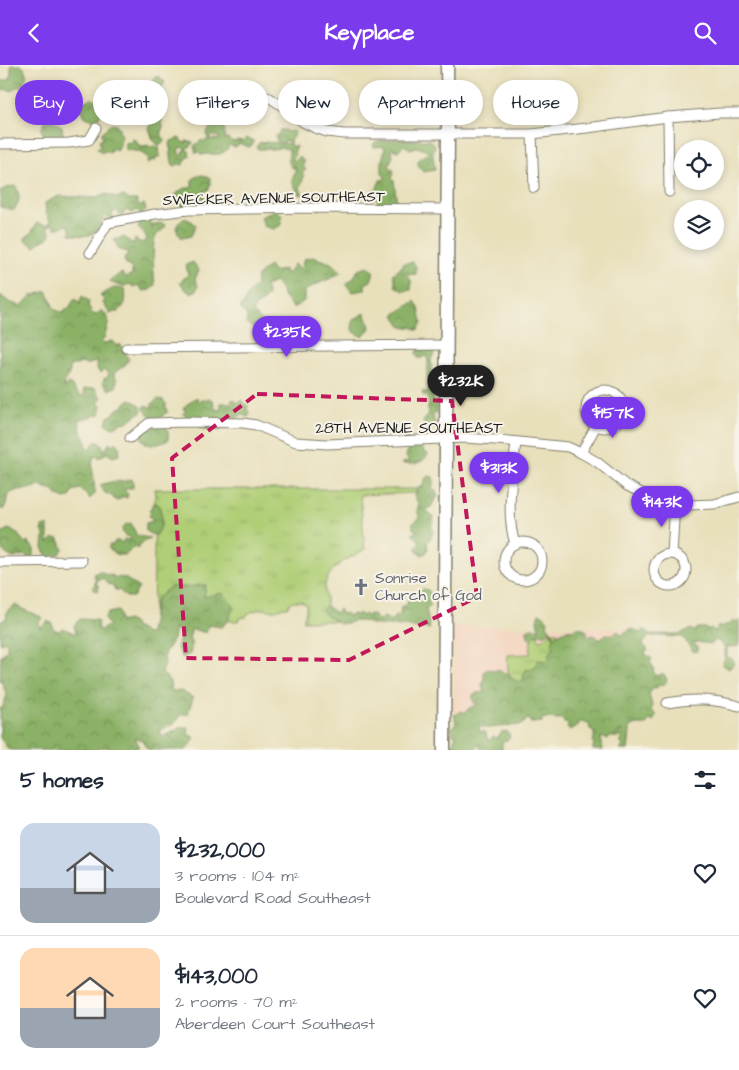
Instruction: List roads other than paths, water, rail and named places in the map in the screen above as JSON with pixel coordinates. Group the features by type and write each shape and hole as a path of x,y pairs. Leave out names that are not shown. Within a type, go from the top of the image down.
{"street":[{"path":"444,750 447,439 447,65"},
{"path":"268,98 315,128 344,134 532,134 668,117 739,113"},
{"path":"668,117 669,192"},
{"path":"0,144 69,143 89,140 96,128"},
{"path":"532,134 534,188"},
{"name":"SWECKER AVENUE SOUTHEAST","path":"90,253 108,223 155,214 188,210 314,208 448,209"},
{"path":"126,348 447,345"},
{"path":"606,390 618,395 624,405 624,412 619,423 608,428 596,426 591,422 586,410 590,398 600,391 606,390"},
{"name":"28TH AVENUE SOUTHEAST","path":"130,438 149,423 243,423 256,425 296,442 327,443 465,438 568,447 597,462 627,487 650,497 690,505 714,504 739,497"},
{"path":"581,453 596,426"},
{"path":"515,544 511,532 510,510 516,442"},
{"path":"672,554 675,503"},
{"path":"521,542 528,543 538,550 541,556 540,568 532,578 520,580 506,570 504,558 506,552 515,544 521,542"},
{"path":"0,562 82,561"},
{"path":"667,703 705,699 739,706"}],"place":[{"name":"Sonrise Church of God","path":"361,587"}]}
